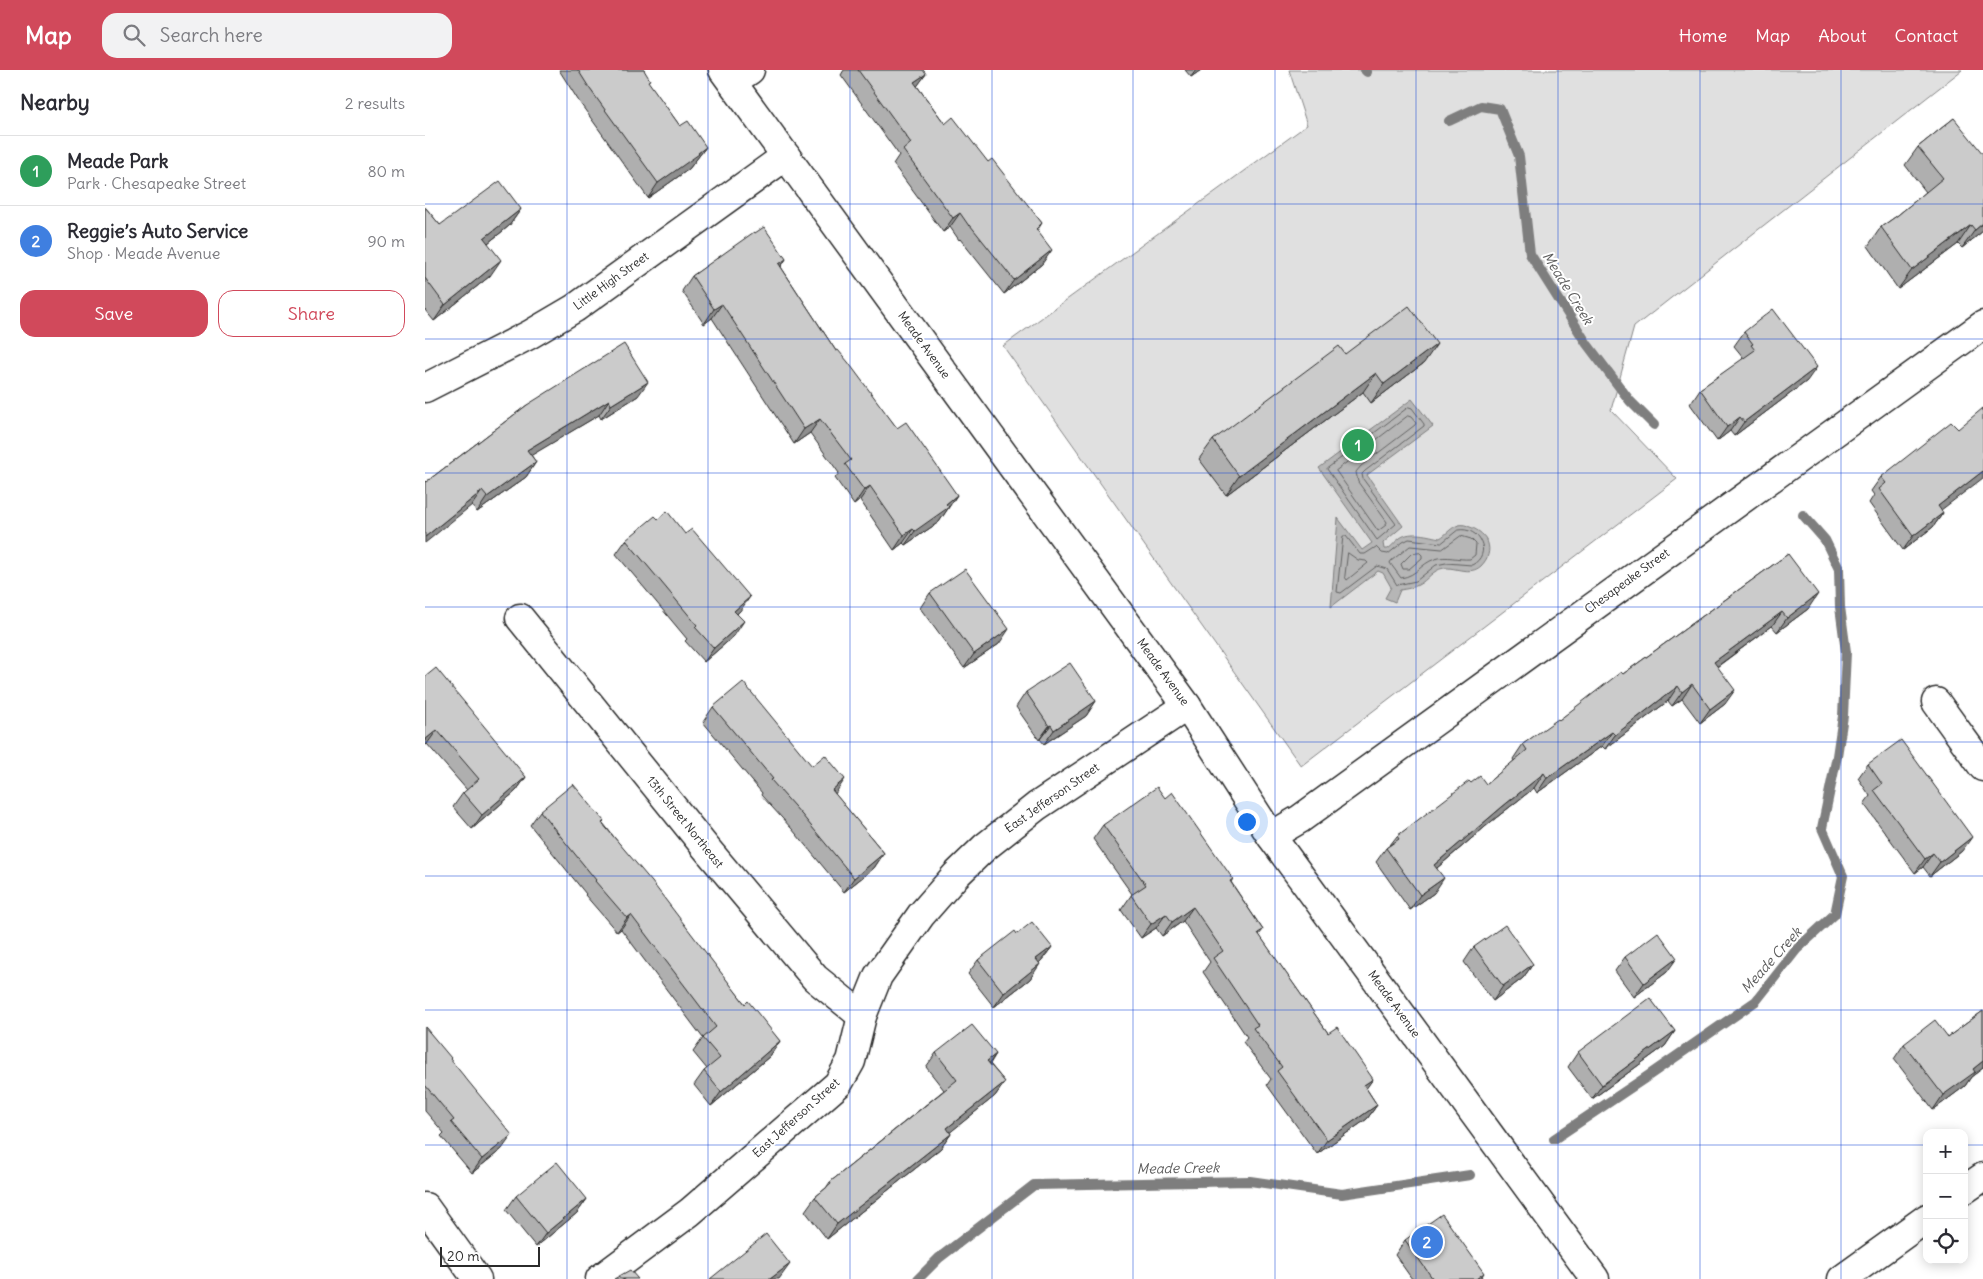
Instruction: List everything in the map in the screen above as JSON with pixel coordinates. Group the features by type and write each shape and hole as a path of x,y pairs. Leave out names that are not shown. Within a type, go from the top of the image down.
{"street":[{"name":"Meade Avenue","path":"735,74 786,156 1187,706 1271,836 1595,1279"},
{"name":"Little High Street","path":"425,388 449,374 529,335 575,308 786,156"},
{"name":"Chesapeake Street","path":"1271,836 1308,813 1983,325"},
{"name":"13th Street Northeast","path":"520,618 706,848 815,978 861,1016"},
{"path":"1936,702 1983,767"},
{"name":"East Jefferson Street","path":"600,1279 690,1212 838,1084 851,1061 861,1016 878,976 921,916 956,875 985,848 1037,806 1187,706"},
{"path":"1968,1187 1983,1177"},
{"path":"425,1207 477,1279"},
{"path":"1842,1279 1926,1219"}],"shaded area":[{"path":"1289,70 1962,70 1634,327 1611,410 1677,479 1301,766 1003,346 1307,125"}],"water":[{"path":"1412,399 1433,426 1367,475 1403,526 1383,543 1384,549 1388,549 1399,539 1409,534 1440,538 1454,527 1463,525 1476,530 1485,538 1489,549 1486,560 1477,569 1468,571 1449,568 1440,569 1418,585 1400,590 1395,602 1385,598 1391,587 1383,573 1378,571 1331,607 1338,518 1362,550 1372,543 1319,468"}],"building":[{"path":"578,70 644,70 650,80 648,81 680,126 688,121 706,147 658,183"},
{"path":"858,70 923,70 926,74 914,82 945,124 953,117 988,162 992,159 1042,223 1036,229 1052,250 1014,280 960,213 953,218 903,150 911,143"},
{"path":"1954,118 1983,154 1983,223 1975,230 1971,225 1912,270 1881,227 1943,178 1918,147"},
{"path":"500,181 521,209 484,238 501,260 445,305 425,278 425,207 440,225"},
{"path":"764,227 786,259 779,264 836,351 838,350 848,362 897,428 906,422 957,495 946,504 949,507 915,531 913,529 904,535 870,486 864,490 845,464 851,460 820,419 804,429 722,304 714,309 692,276"},
{"path":"1409,306 1437,344 1384,384 1376,373 1239,476 1213,440 1339,346 1345,354"},
{"path":"1773,309 1817,367 1744,422 1740,417 1727,427 1700,389 1755,350 1744,332"},
{"path":"624,344 648,382 611,405 609,400 527,450 536,462 487,497 482,491 425,537 425,481 527,405"},
{"path":"1983,408 1983,471 1938,506 1943,513 1913,536 1879,489 1886,483 1881,477 1951,422 1958,429"},
{"path":"667,511 685,534 692,529 750,597 734,611 744,621 714,648 626,540 655,516 658,519"},
{"path":"1788,554 1818,594 1787,618 1782,612 1714,662 1735,690 1710,709 1692,684 1682,692 1678,686 1615,735 1612,732 1547,778 1544,773 1434,865 1444,878 1420,895 1386,848 1399,839 1397,836 1469,781 1471,783 1480,776 1486,784 1527,750 1523,744"},
{"path":"965,569 1009,629 974,654 930,593"},
{"path":"1070,663 1096,701 1054,730 1051,725 1049,726 1026,692"},
{"path":"436,668 526,777 482,815 463,793 479,779 437,730 425,739 425,677"},
{"path":"743,682 812,766 825,755 845,779 832,790 884,853 854,878 771,780 773,779 713,707"},
{"path":"1901,740 1972,837 1940,862 1933,853 1925,859 1874,790 1882,784 1868,764"},
{"path":"573,784 604,821 602,823 652,882 745,1004 748,1001 780,1041 721,1092 704,1071 720,1058 703,1038 716,1027 631,915 627,918 540,811"},
{"path":"1157,787 1165,798 1172,792 1233,879 1230,881 1263,930 1258,933 1328,1033 1337,1027 1373,1079 1364,1085 1377,1105 1327,1140 1277,1071 1282,1067 1253,1028 1258,1025 1213,958 1223,951 1193,907 1172,922 1166,914 1151,924 1131,895 1146,885 1103,825"},
{"path":"1032,922 1052,947 1036,959 1040,964 1004,993 978,960 1015,931 1017,934"},
{"path":"1505,925 1533,964 1503,986 1474,947"},
{"path":"1658,932 1677,958 1644,983 1625,957"},
{"path":"1650,998 1675,1031 1602,1085 1578,1052"},
{"path":"1983,1011 1983,1061 1973,1069 1975,1072 1943,1095 1904,1044 1935,1020 1948,1037"},
{"path":"972,1025 996,1054 987,1061 1005,1082 947,1128 951,1134 837,1224 815,1197 831,1184 830,1182 957,1080 936,1053"},
{"path":"425,1027 512,1135 482,1159 451,1122 454,1120 425,1085"},
{"path":"557,1162 587,1199 546,1233 516,1196"},
{"path":"1442,1214 1484,1273 1476,1279 1433,1279 1405,1240"},
{"path":"766,1234 790,1264 770,1279 710,1279"},
{"path":"630,1270 638,1279 614,1279"}],"waterway":[{"name":"Meade Creek","path":"1449,121 1481,106 1500,109 1519,156 1530,254 1587,344 1630,401 1654,425"},
{"name":"Meade Creek","path":"1554,1139 1756,1001 1797,949 1835,914 1843,876 1822,828 1843,716 1846,652 1840,607 1839,569 1825,540 1803,515"},
{"name":"Meade Creek","path":"918,1279 939,1258 1034,1185 1250,1181 1342,1194 1470,1175"}],"place":[{"name":"Meade Park","path":"1358,445"},
{"name":"Reggie’s Auto Service","path":"1427,1242"}]}
